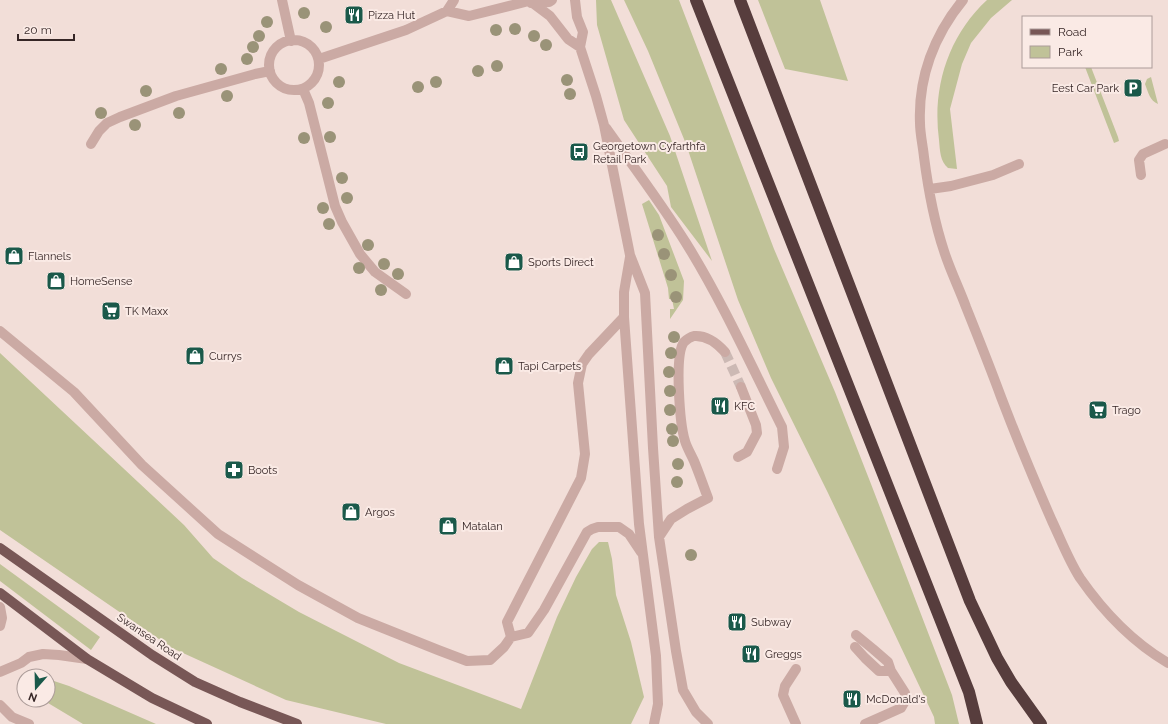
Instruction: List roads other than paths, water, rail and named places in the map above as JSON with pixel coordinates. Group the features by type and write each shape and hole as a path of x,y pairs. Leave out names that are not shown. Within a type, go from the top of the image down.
{"highway":[{"path":"696,0 969,692 977,724"},
{"path":"740,0 970,601 997,658 1011,682 1041,724"}],"main road":[{"name":"Swansea Road","path":"0,548 152,655 195,682 296,724"},
{"path":"0,593 87,659 152,698 207,724"}],"street":[{"path":"282,0 291,40"},
{"path":"319,59 406,30 448,11 454,0"},
{"path":"448,11 469,16 526,2 549,2 552,0"},
{"path":"575,0 577,17 583,32 580,47 604,125 630,255 646,293 653,448 659,538 676,652 683,690 696,712 708,724"},
{"path":"963,0 938,36 928,62 921,91 920,123 934,212 944,251 978,334 1026,462 1062,543 1080,577 1100,604 1130,634 1155,655 1168,663"},
{"path":"526,2 550,16 568,39 580,47"},
{"path":"291,40 303,41 311,46 319,59 320,70 311,85 295,91 278,85 272,78 269,61 272,53 278,46 291,40"},
{"path":"91,144 99,131 107,123 120,117 176,96 255,74 270,72"},
{"path":"303,89 311,110 336,206 342,222 360,254 374,272 406,294"},
{"path":"604,125 652,192 686,244 715,294 782,427 784,447 777,469"},
{"path":"1141,175 1139,160 1143,154 1164,144"},
{"path":"930,189 951,186 993,175 1019,164"},
{"path":"630,255 624,292 624,317 642,553 657,671 658,704 654,724"},
{"path":"0,331 74,392 142,465 218,534 298,584 358,618 467,661 490,660 504,647 510,637 507,622 581,478 585,454 578,383 582,364 589,354 624,317"},
{"path":"659,538 671,519 708,498 685,442 682,424 679,380 680,354 684,342 690,336 699,336 716,342 726,352"},
{"path":"738,457 747,452 757,433 756,424 741,387"},
{"path":"510,637 528,633 544,610 587,532 598,527 619,527 628,534 642,553"},
{"path":"0,607 2,618 0,626"},
{"path":"856,635 888,662 891,671 905,693 905,701 901,708 865,724"},
{"path":"855,647 879,671 891,671"},
{"path":"0,672 21,663 29,657 43,654 87,659"},
{"path":"796,669 785,686 783,695 796,724"},
{"path":"0,705 12,717 29,724"}],"tunnel":[{"path":"725,352 741,387"}],"place":[{"name":"Pizza Hut","path":"354,15"},
{"name":"Eest Car Park","path":"1133,88"},
{"name":"Georgetown Cyfarthfa Retail Park","path":"579,152"},
{"name":"Flannels","path":"14,256"},
{"name":"Sports Direct","path":"514,262"},
{"name":"HomeSense","path":"56,281"},
{"name":"TK Maxx","path":"111,311"},
{"name":"Currys","path":"195,356"},
{"name":"Tapi Carpets","path":"504,366"},
{"name":"KFC","path":"720,406"},
{"name":"Trago","path":"1098,410"},
{"name":"Boots","path":"234,470"},
{"name":"Argos","path":"351,512"},
{"name":"Matalan","path":"448,526"},
{"name":"Subway","path":"737,622"},
{"name":"Greggs","path":"751,654"},
{"name":"McDonald's","path":"852,699"}]}
